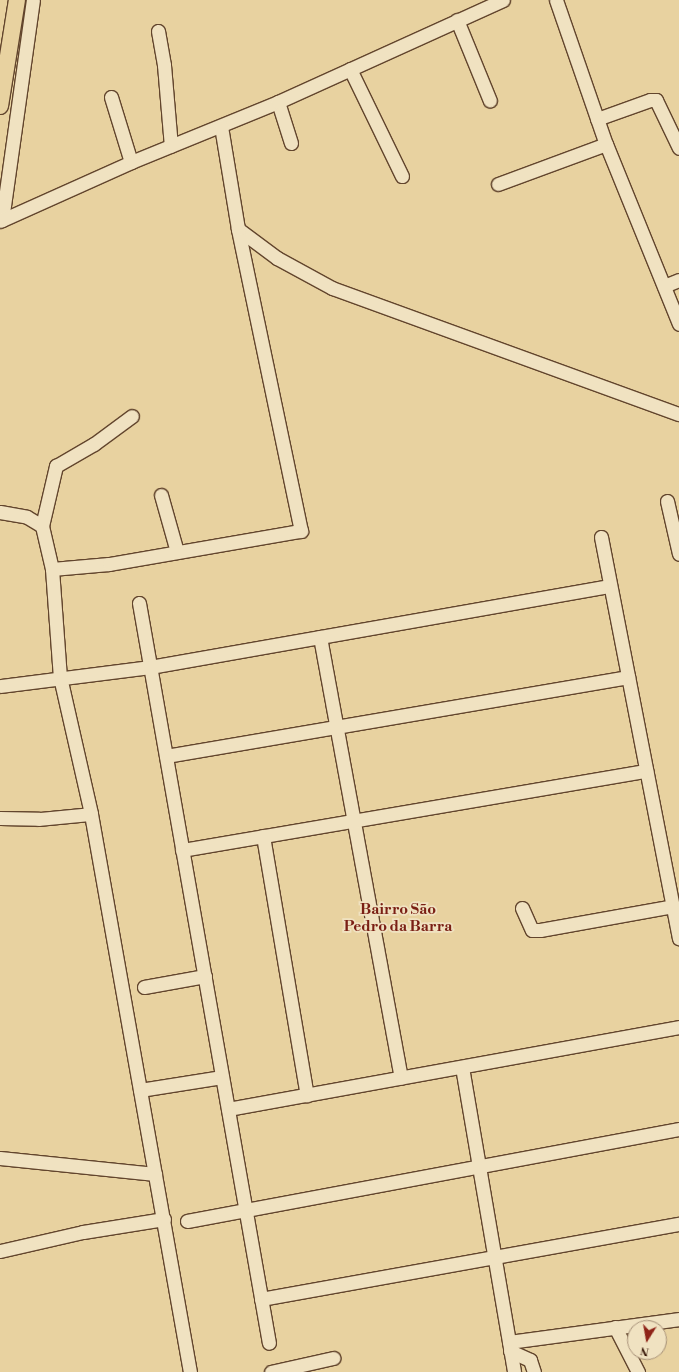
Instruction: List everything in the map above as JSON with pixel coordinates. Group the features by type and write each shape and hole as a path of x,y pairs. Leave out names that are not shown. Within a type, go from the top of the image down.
{"main road":[{"path":"0,106 17,0"}],"street":[{"path":"1,220 33,0"},
{"path":"1,220 131,162 278,102 503,0"},
{"path":"556,0 606,144 679,324"},
{"path":"457,20 490,101"},
{"path":"158,31 164,65 171,146"},
{"path":"350,69 402,176"},
{"path":"111,97 131,162"},
{"path":"597,119 650,100 656,100 679,148"},
{"path":"278,102 291,143"},
{"path":"52,569 109,564 298,533 302,527 238,229 222,126"},
{"path":"498,184 606,144"},
{"path":"238,229 277,258 332,288 679,414"},
{"path":"664,286 679,280"},
{"path":"132,416 94,444 56,466 42,526 52,569 60,677 91,814 164,1218 190,1372"},
{"path":"161,495 177,552"},
{"path":"667,501 679,554"},
{"path":"0,512 27,517 42,526"},
{"path":"601,537 679,938"},
{"path":"0,686 60,677 150,667 610,586"},
{"path":"138,603 269,1343"},
{"path":"320,637 401,1078"},
{"path":"166,756 628,677"},
{"path":"182,850 646,771"},
{"path":"0,818 39,819 91,814"},
{"path":"263,836 307,1095"},
{"path":"522,908 532,930 540,930 673,906"},
{"path":"144,987 204,976"},
{"path":"228,1109 679,1027"},
{"path":"462,1067 496,1258 514,1372"},
{"path":"140,1090 222,1077"},
{"path":"187,1221 679,1129"},
{"path":"0,1158 155,1174"},
{"path":"0,1251 78,1233 164,1218"},
{"path":"261,1299 679,1224"},
{"path":"509,1346 615,1327 679,1319"},
{"path":"615,1327 638,1372"},
{"path":"509,1346 530,1360 534,1372"},
{"path":"271,1372 333,1358"}],"district":[{"name":"Bairro São Pedro da Barra","path":"398,918"}]}
